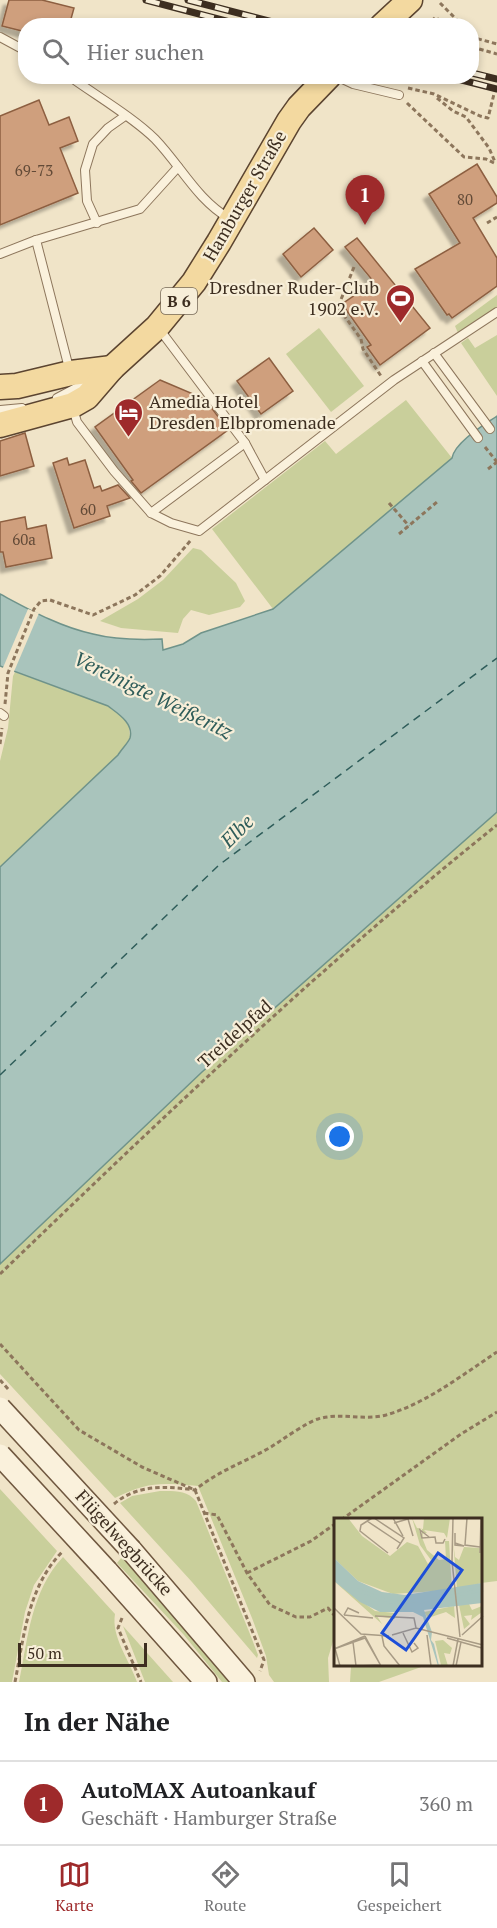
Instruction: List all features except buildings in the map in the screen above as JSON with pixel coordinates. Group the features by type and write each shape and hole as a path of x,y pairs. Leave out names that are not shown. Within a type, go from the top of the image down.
{"main road":[{"path":"391,18 410,0"},
{"name":"Hamburger Straße","path":"0,425 73,405 87,397 112,368 157,327 194,282 299,107 321,84"},
{"path":"0,387 43,381 70,373 112,368"},
{"name":"Flügelwegbrücke","path":"0,1408 252,1677"},
{"name":"Flügelwegbrücke","path":"0,1455 206,1682"}],"lane":[{"path":"0,38 18,47"},
{"path":"80,84 144,129 210,206 232,220"},
{"path":"353,84 399,95"},
{"path":"97,223 87,201 85,170 93,144 125,116"},
{"path":"0,254 36,240 140,209 178,167"},
{"path":"36,240 70,373"},
{"path":"73,405 77,422 114,471 151,513 171,523 199,531 387,385 497,312"},
{"path":"157,327 245,443 266,480"},
{"path":"434,353 490,429"},
{"path":"422,361 480,440"},
{"path":"45,402 64,395 112,368"},
{"path":"0,410 28,407"},
{"path":"151,513 245,443"}],"path":[{"path":"440,3 455,18"},
{"path":"479,39 497,44"},
{"path":"479,49 497,54"},
{"path":"403,87 434,94 488,118 494,94"},
{"path":"434,94 453,111 466,117 489,148 497,165"},
{"path":"399,95 464,157 486,159 497,165"},
{"path":"487,223 497,218"},
{"path":"354,267 338,307 361,339 363,349 387,385"},
{"path":"480,440 497,462 488,469"},
{"path":"399,534 437,502"},
{"path":"389,503 409,525"},
{"path":"8,673 34,609 41,601 50,600 93,615 135,595 160,576 199,531"},
{"name":"Treidelpfad","path":"0,1274 206,1078 356,942 497,825"},
{"path":"0,1344 79,1430 142,1467 195,1490 264,1660 252,1677"},
{"path":"195,1490 211,1477 255,1456 317,1419 386,1415 433,1395 497,1352"},
{"path":"344,1518 461,1434 497,1412"},
{"path":"204,1513 217,1515 247,1573 270,1605 296,1617 310,1617 327,1608 334,1615"},
{"path":"247,1573 311,1541 334,1525"},
{"path":"122,1618 118,1628 141,1682"}],"green space":[{"path":"497,295 497,307 458,333 455,326"},
{"path":"319,328 364,386 331,412 286,354"},
{"path":"497,335 497,396 461,343 468,338 475,348"},
{"path":"406,400 452,458 273,609 212,529 325,441 336,454"},
{"path":"193,548 201,550 236,583 245,601 240,607 209,615 191,610 183,619 178,633 121,628 100,621 138,599 163,580"},
{"path":"15,672 108,706 123,717 129,727 130,738 118,755 0,867 0,761 8,728"},
{"path":"497,812 497,1581 482,1583 482,1518 334,1518 334,1638 328,1658 329,1682 274,1682 269,1675 266,1656 252,1618 198,1486 155,1484 115,1498 0,1374 0,1264 202,1072"},
{"path":"0,1489 57,1551 34,1585 25,1612 12,1682 0,1682"},
{"path":"160,1491 184,1493 196,1501 250,1634 257,1658 120,1503 132,1496"},
{"path":"63,1557 115,1614 118,1640 137,1682 19,1682 28,1632 37,1600 52,1570"},
{"path":"122,1557 233,1682 222,1682 184,1635 117,1563"},
{"path":"123,1626 173,1682 145,1682"},
{"path":"351,1667 421,1667 379,1682 350,1682"}],"water":[{"path":"497,416 497,812 202,1072 0,1264 0,867 118,755 129,740 131,733 124,719 108,706 0,666 0,594 45,617 81,631 119,638 162,639 163,650 183,644 201,633 273,609 452,458 464,440"}],"pier":[{"path":"28,609 39,613 13,674 2,670"}],"ferry route":[{"path":"0,1075 219,865 497,658"}],"railway":[{"path":"146,0 215,18"},
{"path":"188,0 257,18"},
{"path":"479,75 497,79"},
{"path":"477,84 497,89"}],"place":[{"name":"AutoMAX Autoankauf","path":"365,225"},
{"name":"Dresdner Ruder-Club 1902 e.V.","path":"400,324"},
{"name":"Amedia Hotel Dresden Elbpromenade","path":"128,438"}],"water label":[{"name":"Vereinigte Weißeritz","path":"153,695"},
{"name":"Elbe","path":"237,831"}]}
